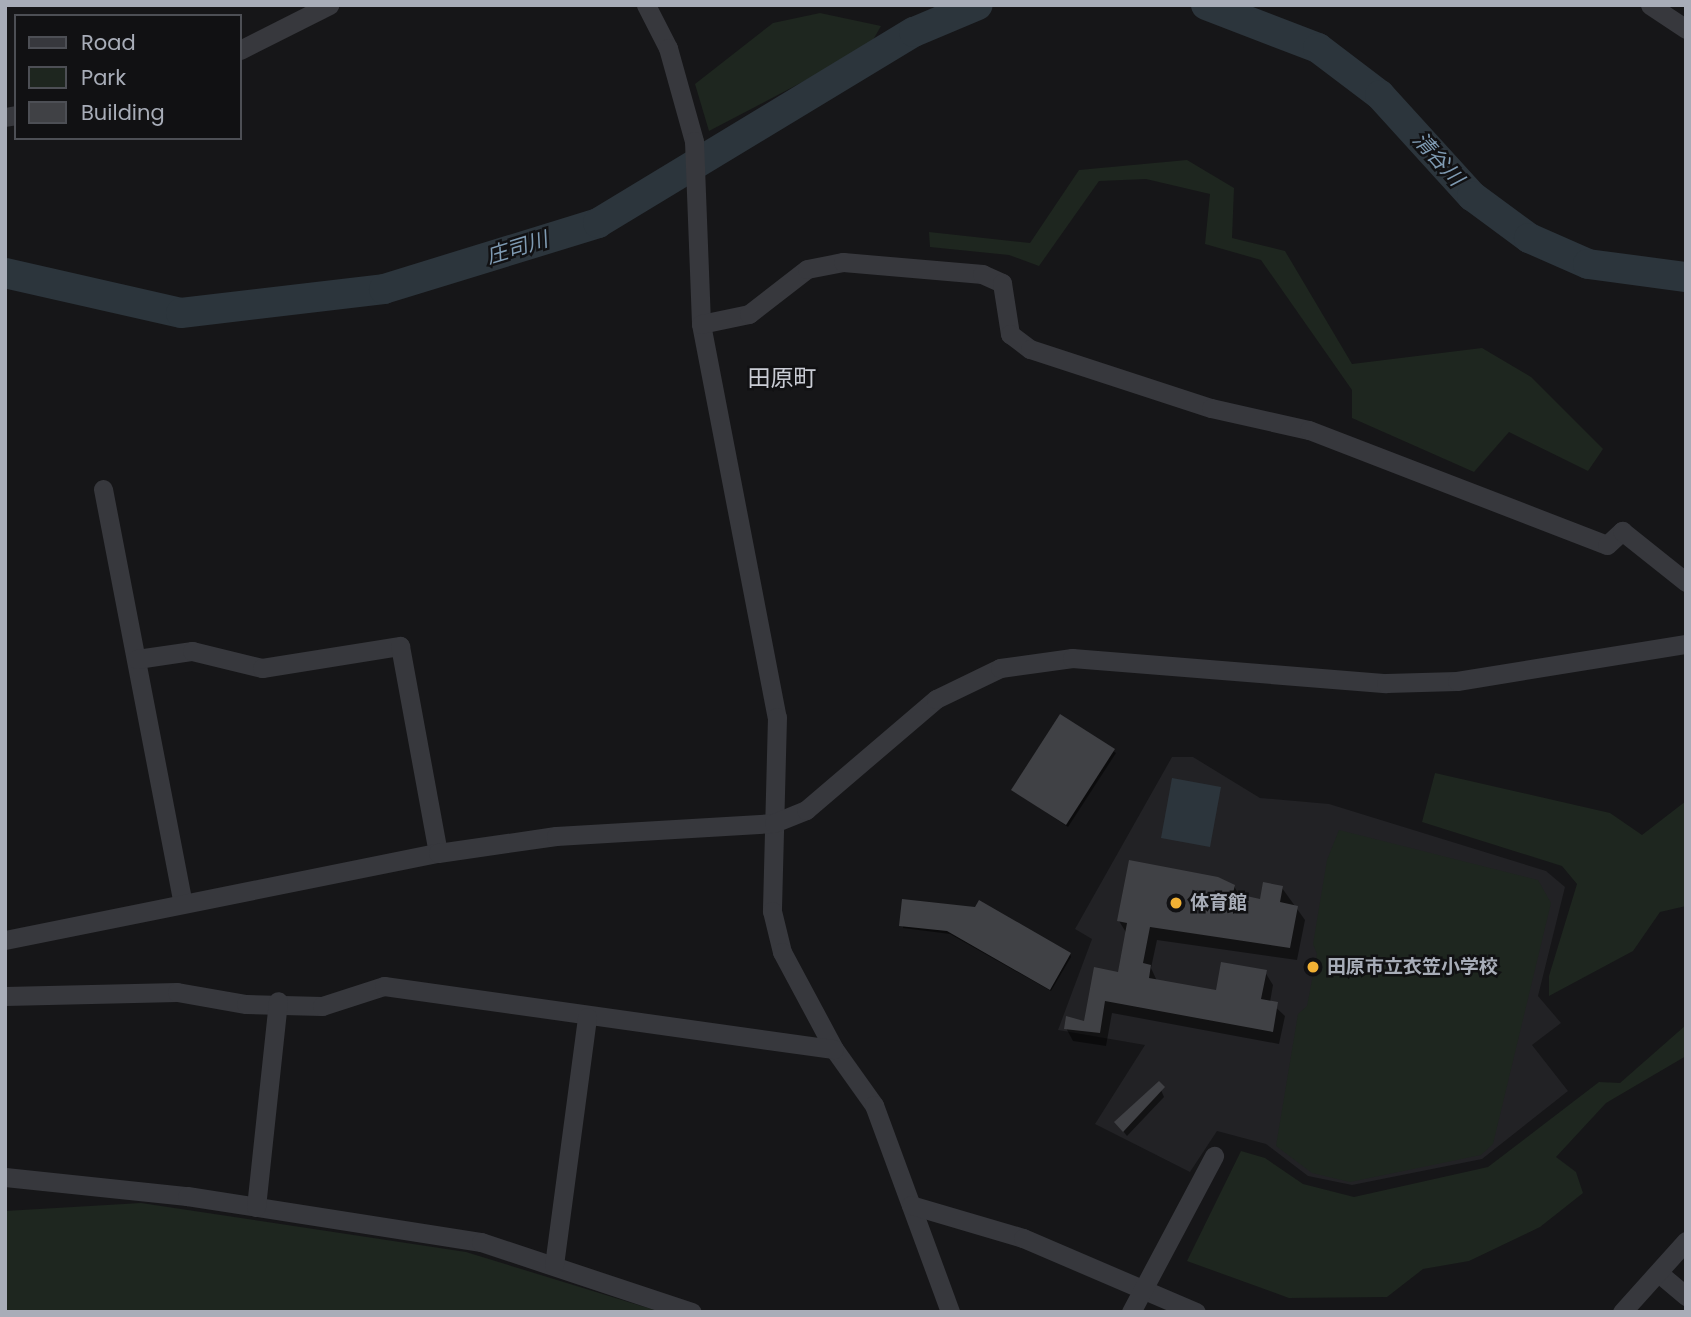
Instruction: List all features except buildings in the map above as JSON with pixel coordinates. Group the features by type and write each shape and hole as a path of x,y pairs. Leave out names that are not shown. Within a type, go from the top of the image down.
{"street":[{"path":"242,49 329,5"},
{"path":"646,5 668,48 694,142 701,324 777,717 772,911 782,952 834,1049 874,1105 950,1312"},
{"path":"1650,5 1686,29"},
{"path":"701,324 749,314 807,269 843,262 982,274 1002,283 1010,334 1030,349 1211,408 1309,430 1606,545 1622,531 1686,582"},
{"path":"103,489 183,903"},
{"path":"5,940 438,853 556,836 774,823 806,810 936,699 1000,668 1072,658 1331,683 1457,681 1686,644"},
{"path":"137,659 192,651 262,668 400,646 438,853"},
{"path":"5,996 177,992 246,1004 278,1001 321,1006 384,986 587,1017 834,1049"},
{"path":"256,1207 278,1001"},
{"path":"554,1265 587,1017"},
{"path":"1131,1312 1214,1156"},
{"path":"5,1177 256,1207 481,1242 685,1310"},
{"path":"911,1205 1023,1238 1196,1312"},
{"path":"1622,1312 1661,1275 1686,1241"},
{"path":"1661,1275 1686,1297"}],"shaded area":[{"name":"田原市立衣笠小学校","path":"1172,757 1193,757 1260,798 1329,804 1546,871 1565,887 1538,996 1561,1023 1532,1045 1568,1091 1482,1159 1352,1185 1308,1176 1266,1144 1217,1131 1190,1172 1095,1124 1145,1045 1058,1030 1092,939 1075,929"},
{"path":"1172,778 1221,787 1210,847 1161,838"}],"green space":[{"path":"820,13 881,26 869,47 709,131 695,84 773,23"},
{"path":"1187,160 1234,188 1232,238 1285,251 1352,364 1482,348 1531,377 1603,449 1588,471 1509,432 1474,472 1352,418 1352,390 1261,260 1205,244 1210,194 1146,179 1099,181 1039,266 1009,255 930,247 929,232 1030,243 1079,170"},
{"path":"1435,773 1610,813 1642,835 1686,801 1686,906 1660,912 1633,951 1549,996 1549,976 1577,884 1562,866 1422,822"},
{"path":"1339,830 1538,880 1551,903 1493,1144 1481,1155 1350,1182 1312,1173 1276,1146 1298,1014 1307,1006 1317,954 1313,944 1327,860"},
{"path":"1686,1025 1686,1056 1606,1103 1556,1157 1576,1172 1583,1193 1540,1227 1469,1261 1423,1269 1387,1297 1289,1298 1187,1261 1241,1151 1265,1158 1303,1184 1354,1197 1488,1167 1599,1082 1620,1083"},
{"path":"141,1203 466,1252 661,1312 5,1312 5,1211"}],"waterway":[{"name":"庄司川","path":"5,273 181,313 384,289 598,223 914,32 978,5"},
{"name":"清谷川","path":"1206,5 1318,48 1380,95 1472,196 1529,238 1588,264 1686,277"}],"place":[{"name":"体育館","path":"1176,903"},
{"name":"田原市立衣笠小学校","path":"1313,967"}],"district":[{"name":"田原町","path":"782,378"}]}
